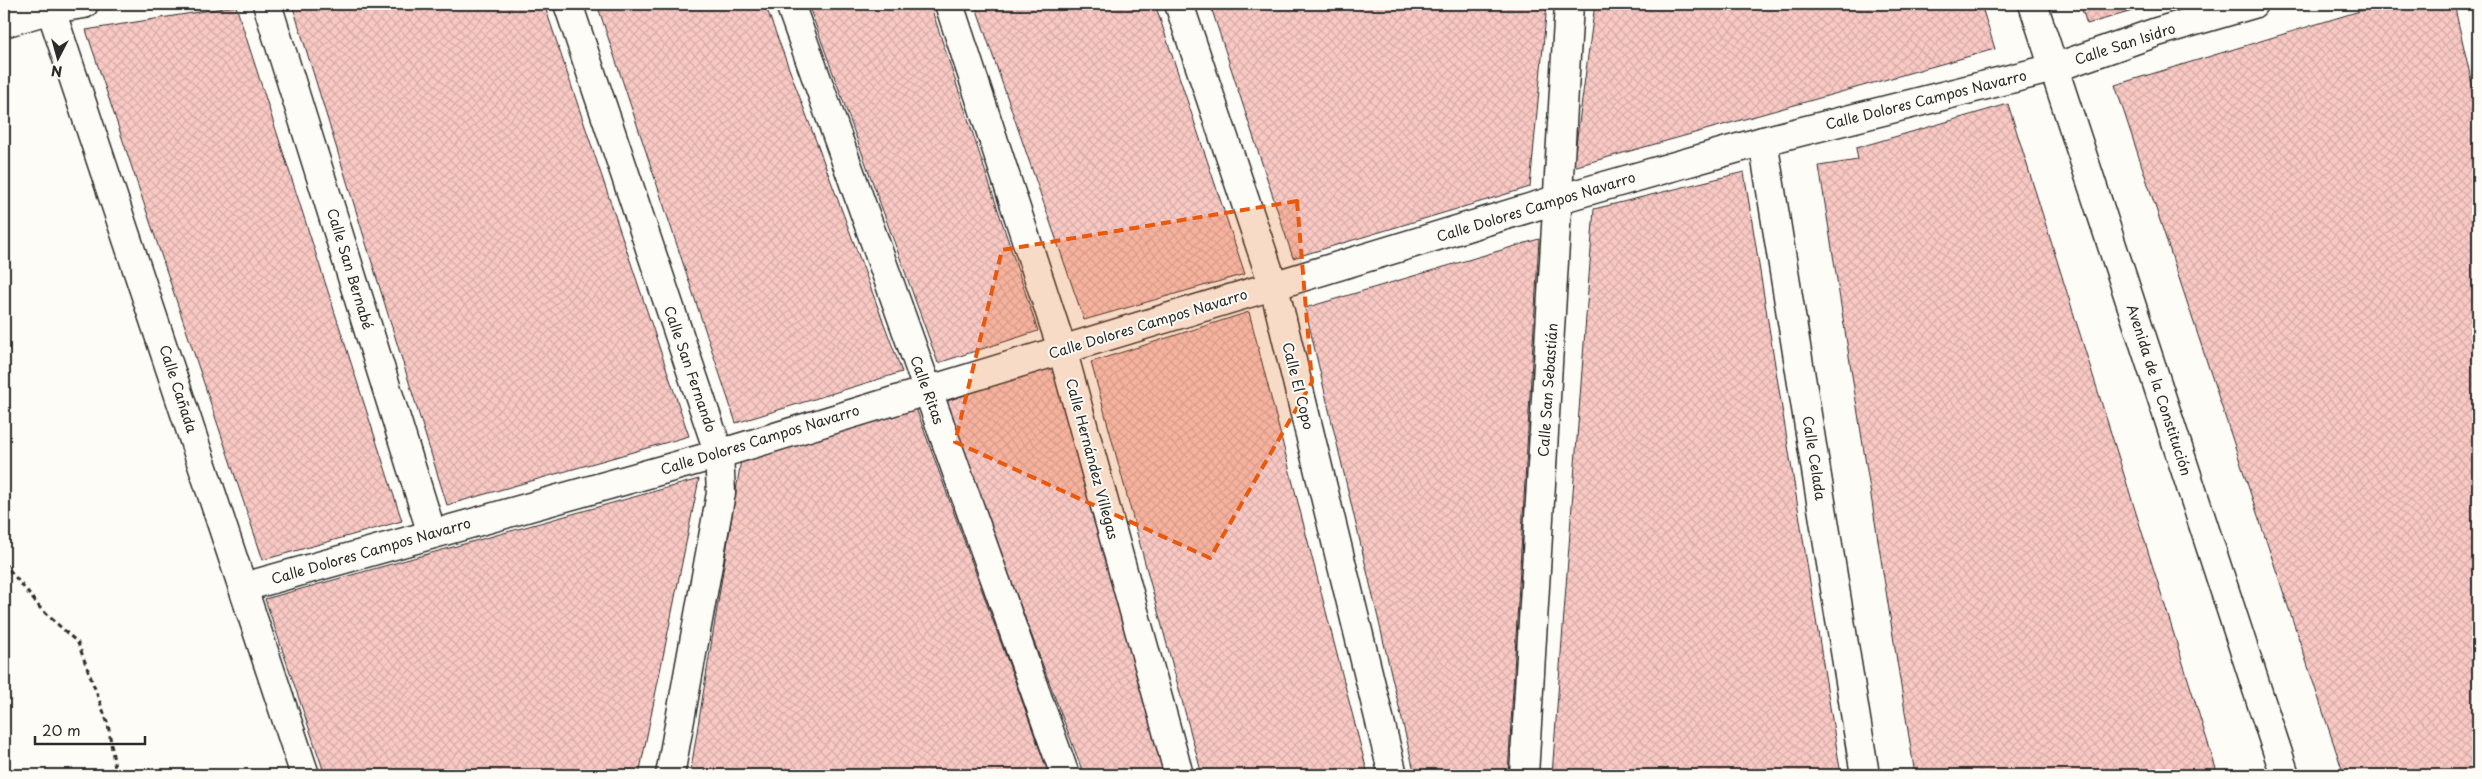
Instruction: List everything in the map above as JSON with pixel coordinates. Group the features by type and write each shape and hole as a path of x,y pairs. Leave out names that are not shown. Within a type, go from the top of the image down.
{"street":[{"path":"4,23 50,6 84,4"},
{"name":"Calle San Bernabé","path":"267,4 432,534"},
{"name":"Calle San Fernando","path":"568,4 719,454 721,493 670,775"},
{"name":"Calle Ritas","path":"790,4 1066,775"},
{"name":"Calle Hernández Villegas","path":"949,4 1062,349 1179,775"},
{"name":"Calle El Copo","path":"1179,4 1274,287 1393,775"},
{"name":"Calle San Sebastián","path":"1524,775 1569,4"},
{"name":"Avenida de la Constitución","path":"2033,4 2285,775"},
{"name":"Calle San Isidro","path":"2054,68 2157,32 2253,4"},
{"name":"Calle Cañada","path":"50,6 305,775"},
{"name":"Calle Dolores Campos Navarro","path":"244,587 719,454 1559,199 1763,141 2054,68"},
{"name":"Calle Celada","path":"1763,141 1865,775"}],"path":[{"path":"4,563 41,609 78,643 108,724 116,775"}],"highlighted area":[{"path":"1297,201 1312,382 1210,558 955,442 1002,250"}],"building":[{"path":"292,4 544,4 689,436 447,505"},
{"path":"597,4 765,4 902,372 736,423"},
{"path":"808,4 930,4 1038,331 938,363"},
{"path":"975,4 1155,4 1245,274 1084,320"},
{"path":"1210,4 1547,4 1530,187 1293,258"},
{"path":"1595,4 1981,4 1995,49 1573,167"},
{"path":"2080,4 2157,4 2087,24"},
{"path":"2383,4 2454,4 2478,110 2478,775 2344,775 2115,85"},
{"path":"236,6 402,521 263,560 86,30"},
{"path":"2008,104 2218,775 1915,775 1819,166 1858,160 1856,148"},
{"path":"1744,172 1841,775 1552,775 1594,209"},
{"path":"1539,239 1508,775 1415,775 1305,308"},
{"path":"1249,312 1368,775 1202,775 1091,362"},
{"path":"1052,366 1164,775 1084,775 944,402"},
{"path":"916,408 1049,775 690,775 741,460"},
{"path":"699,479 639,775 325,775 265,599"}]}
